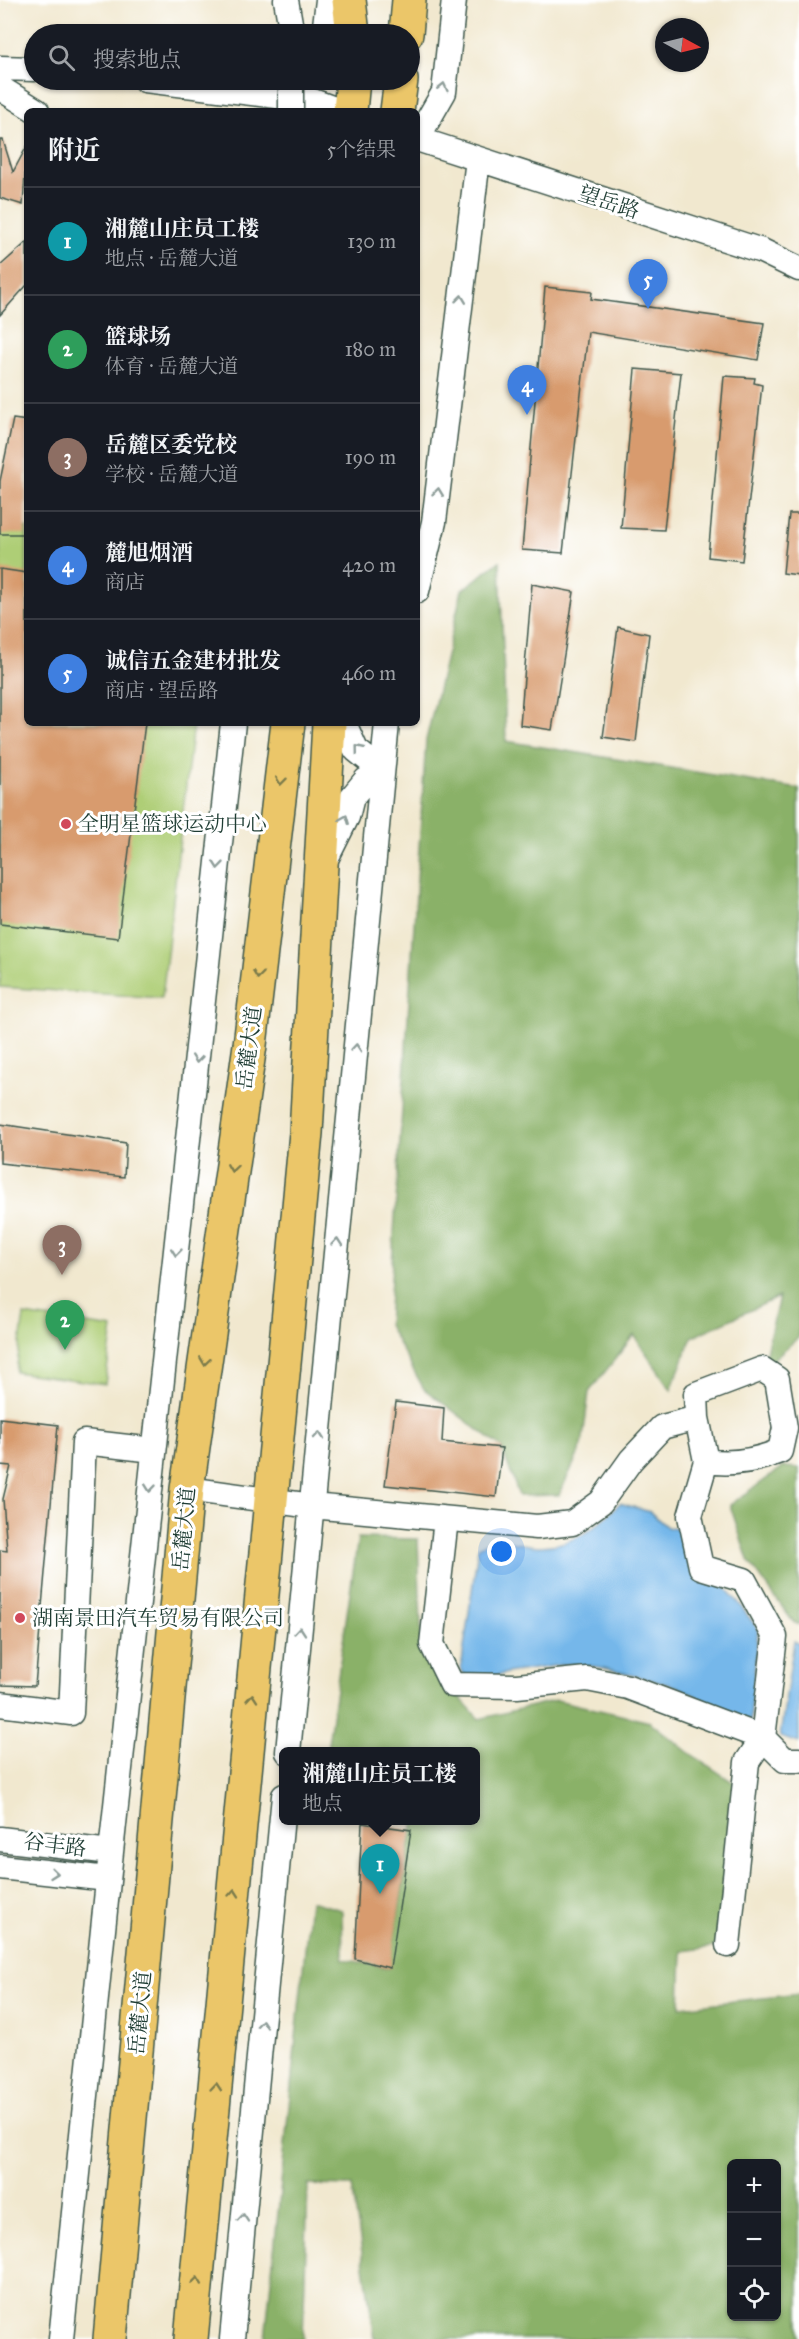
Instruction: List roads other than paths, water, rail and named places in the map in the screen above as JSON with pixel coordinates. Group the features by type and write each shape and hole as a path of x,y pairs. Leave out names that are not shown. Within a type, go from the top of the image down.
{"highway":[{"path":"349,0 353,24"},
{"path":"356,24 360,0"},
{"path":"407,24 409,0"},
{"path":"350,108 352,90"},
{"path":"397,108 400,90"},
{"name":"岳麓大道","path":"110,2339 187,1489 250,1045 288,726"},
{"path":"191,2339 306,1133 329,726"}],"street":[{"path":"286,0 290,24"},
{"path":"325,24 328,0"},
{"path":"420,134 444,92 454,0"},
{"path":"0,68 24,69"},
{"path":"0,88 32,108"},
{"path":"226,90 306,100 331,108"},
{"name":"望岳路","path":"420,140 762,252 799,268"},
{"path":"420,579 434,522 478,159"},
{"path":"61,2339 108,1879 233,726"},
{"path":"345,726 357,750 381,770"},
{"path":"288,1747 387,726"},
{"path":"319,871 347,817 352,797 366,780 381,770"},
{"path":"706,1461 728,1464 761,1459 780,1451 785,1428 777,1379 762,1369 696,1394 697,1418 706,1461 690,1516 700,1567 744,1580 775,1637 763,1738 747,1762 728,1945"},
{"path":"187,1489 271,1502 446,1519 537,1527 572,1523 601,1502 631,1460 662,1428 697,1418"},
{"path":"0,1704 71,1713 84,1442 154,1450"},
{"path":"446,1519 432,1644 452,1685 517,1686 587,1679 628,1687 763,1738 785,1760 799,1760"},
{"path":"232,2339 281,1825"},
{"name":"谷丰路","path":"0,1839 111,1852"},
{"name":"谷丰路","path":"0,1868 108,1879"}],"water":[{"path":"620,1503 650,1512 667,1527 681,1530 688,1551 693,1558 733,1596 758,1629 750,1723 678,1687 600,1667 567,1664 507,1673 473,1683 467,1679 461,1669 478,1548 500,1541 541,1546 565,1542 594,1527"},
{"path":"794,1641 799,1644 799,1743 780,1737"}],"place":[{"name":"诚信五金建材批发","path":"648,309"},
{"name":"麓旭烟酒","path":"527,415"},
{"name":"全明星篮球运动中心","path":"66,824"},
{"name":"岳麓区委党校","path":"62,1275"},
{"name":"篮球场","path":"65,1350"},
{"name":"湖南景田汽车贸易有限公司","path":"20,1618"},
{"name":"湘麓山庄员工楼","path":"380,1894"}]}
